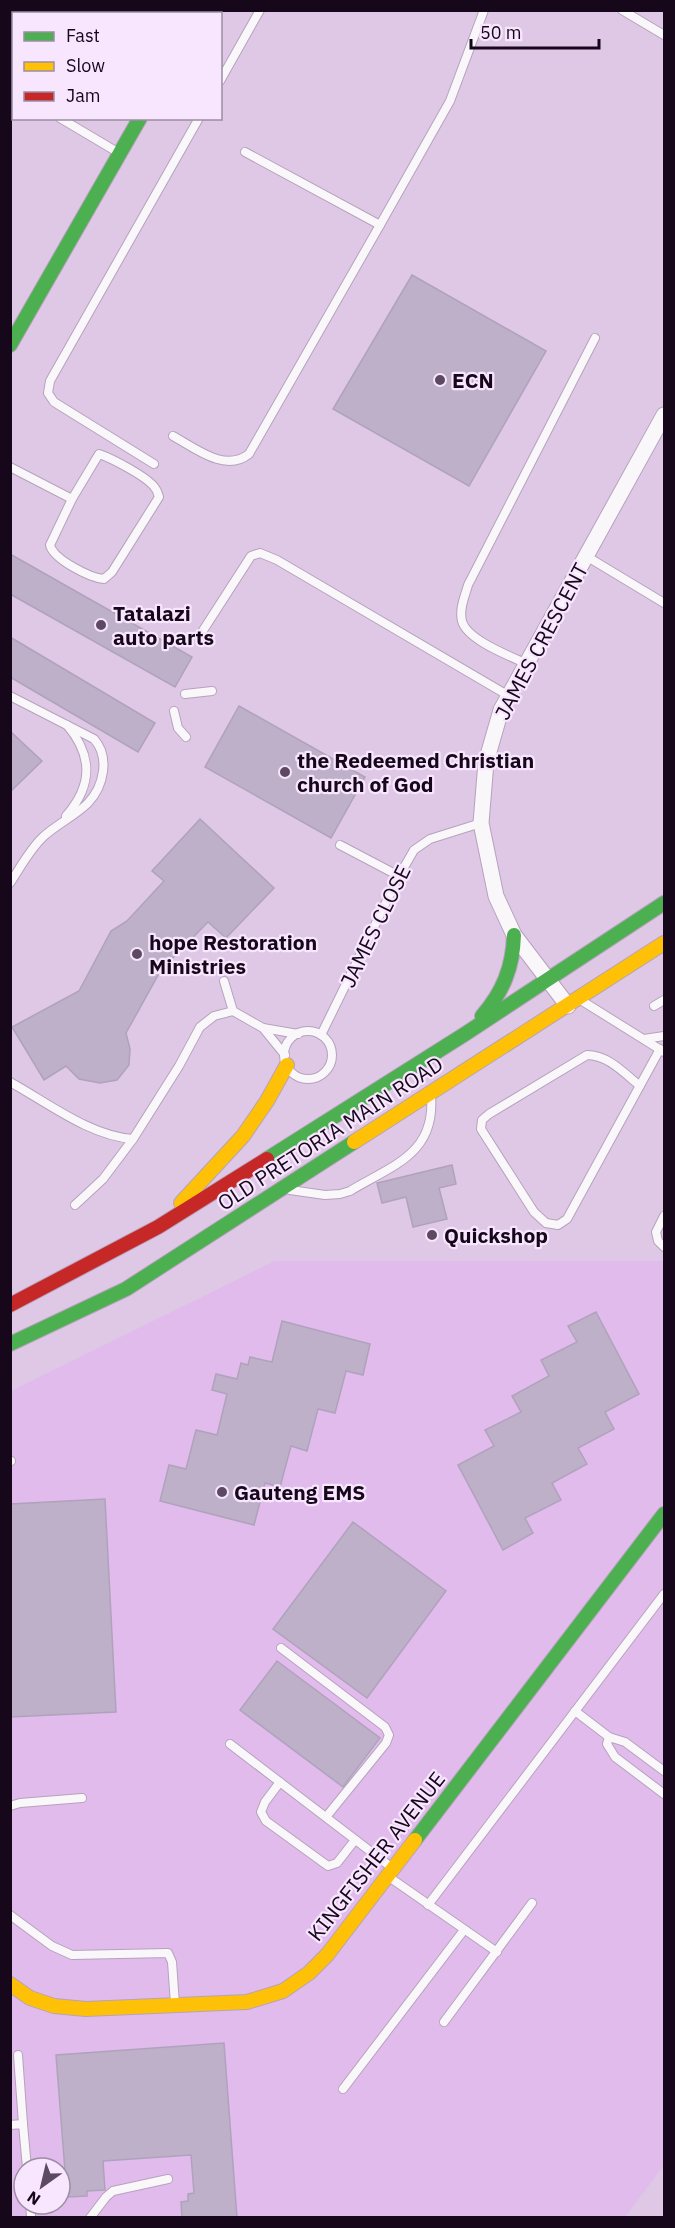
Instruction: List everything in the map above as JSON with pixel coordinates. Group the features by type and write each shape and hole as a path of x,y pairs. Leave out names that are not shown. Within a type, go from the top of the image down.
{"main road":[{"path":"10,345 139,120"},
{"name":"OLD PRETORIA MAIN ROAD","path":"10,1305 158,1227 465,1034 664,903"},
{"path":"465,1034 488,1010 508,980 514,958 514,936"},
{"name":"OLD PRETORIA MAIN ROAD","path":"10,1344 126,1289 664,943"},
{"path":"158,1227 243,1136 267,1101 286,1060"},
{"name":"KINGFISHER AVENUE","path":"10,1983 30,1998 54,2007 86,2009 247,2002 272,1997 293,1987 327,1955 664,1514"}],"street":[{"name":"JAMES CRESCENT","path":"573,1002 548,980 514,936 496,896 481,823 486,762 495,728 509,696 664,415"}],"lane":[{"path":"222,77 260,10"},
{"path":"173,436 218,460 232,462 249,454 450,101 484,10"},
{"path":"622,10 664,35"},
{"path":"63,120 120,153"},
{"path":"154,464 54,402 48,393 50,381 198,120"},
{"path":"245,152 380,225"},
{"path":"527,664 468,632 462,622 463,600 468,585 596,338"},
{"path":"99,454 147,480 155,487 159,497 112,572 104,579 95,579 51,552 50,545 72,500 99,454"},
{"path":"10,467 72,500"},
{"path":"202,633 251,556 260,553 277,560 509,696"},
{"path":"586,556 664,603"},
{"path":"185,694 212,691"},
{"path":"10,696 85,733 100,746 104,770 98,788 88,803 41,839 10,883"},
{"path":"174,711 178,728 186,736"},
{"path":"59,824 79,798 87,766 82,747 64,723"},
{"name":"JAMES CLOSE","path":"321,1035 408,858 421,844 438,835 481,823"},
{"path":"340,845 399,876"},
{"path":"224,981 233,1011 263,1028 321,1035 331,1047 331,1062 316,1078 300,1078 294,1074 263,1028"},
{"path":"654,1006 664,1000"},
{"path":"573,1002 644,1039 662,1051 640,1086 567,1219 558,1226 546,1223 534,1212 481,1129 482,1120 587,1055 598,1055 606,1059 640,1086"},
{"path":"75,1205 103,1179 133,1139 179,1066 200,1027 214,1016 233,1011"},
{"path":"286,1060 288,1042 298,1034"},
{"path":"644,1039 664,1036"},
{"path":"10,1082 99,1133 116,1138 133,1139"},
{"path":"282,1189 325,1195 340,1194 350,1191 412,1153 422,1142 431,1121 431,1094"},
{"path":"664,1216 656,1232 658,1241 664,1246"},
{"path":"428,1905 664,1594"},
{"path":"281,1648 385,1727 389,1735 386,1743 326,1817"},
{"path":"575,1711 609,1737 625,1742 664,1771"},
{"path":"609,1737 607,1744 615,1757 664,1794"},
{"path":"230,1744 355,1840 428,1905 496,1952"},
{"path":"280,1782 265,1802 261,1812 266,1821 275,1828 328,1866 336,1863 355,1840"},
{"path":"10,1806 20,1803 82,1798"},
{"path":"444,2022 532,1903"},
{"path":"10,1915 52,1946 72,1955 168,1953 172,1962 175,2006"},
{"path":"343,2089 464,1930"},
{"path":"18,2055 26,2156"},
{"path":"10,2125 23,2124"},
{"path":"90,2217 113,2191 168,2179"}],"shaded area":[{"path":"275,1261 664,1261 664,2165 625,2217 11,2218 11,1391"}],"building":[{"path":"10,10 101,10 101,12 12,12 12,29 10,29"},
{"name":"ECN","path":"412,275 546,351 469,486 333,409"},
{"name":"Tatalazi auto parts","path":"10,554 192,657 175,687 10,594"},
{"path":"10,637 155,723 138,752 10,677"},
{"name":"the Redeemed Christian church of God","path":"239,706 365,777 331,838 205,767"},
{"path":"10,731 42,761 10,792"},
{"name":"hope Restoration Ministries","path":"200,819 274,888 226,938 208,922 161,970 126,1033 130,1049 129,1065 117,1080 100,1083 79,1079 66,1066 44,1080 12,1027 79,991 111,931 127,921 164,881 152,871"},
{"path":"452,1165 456,1184 439,1188 447,1219 413,1227 406,1197 382,1203 377,1183"},
{"path":"596,1312 639,1394 605,1412 614,1429 578,1448 587,1464 552,1483 561,1500 525,1518 533,1533 503,1550 458,1465 494,1446 485,1430 521,1412 512,1396 549,1376 541,1360 577,1342 568,1326"},
{"path":"282,1321 370,1344 363,1375 346,1371 335,1413 318,1409 307,1451 291,1446 280,1487 265,1483 254,1525 160,1501 169,1465 186,1469 196,1430 217,1435 227,1394 212,1390 216,1374 237,1379 241,1363 248,1365 250,1357 272,1362"},
{"path":"105,1499 116,1712 10,1717 10,1504"},
{"path":"353,1522 446,1591 367,1698 273,1629"},
{"path":"277,1661 380,1738 343,1787 240,1710"},
{"path":"224,2043 237,2218 182,2218 181,2202 188,2201 188,2194 194,2193 191,2155 103,2161 105,2190 87,2191 87,2196 72,2197 72,2156 64,2156 56,2055"}],"traffic: fast":[{"path":"10,345 139,120"},
{"path":"267,1159 465,1034 664,903"},
{"path":"482,1016 496,998 509,968 514,935"},
{"path":"10,1344 126,1289 354,1142"},
{"path":"415,1840 664,1514"}],"traffic: slow":[{"path":"354,1142 664,943"},
{"path":"181,1203 243,1136 267,1101 287,1065"},
{"path":"10,1984 30,1998 54,2006 86,2009 247,2002 283,1991 309,1973 327,1955 415,1840"}],"traffic: jam":[{"path":"10,1305 158,1227 267,1159"}],"place":[{"name":"ECN","path":"440,380"},
{"name":"Tatalazi auto parts","path":"101,625"},
{"name":"the Redeemed Christian church of God","path":"285,772"},
{"name":"hope Restoration Ministries","path":"137,954"},
{"name":"Quickshop","path":"432,1235"},
{"name":"Gauteng EMS","path":"222,1492"}]}
